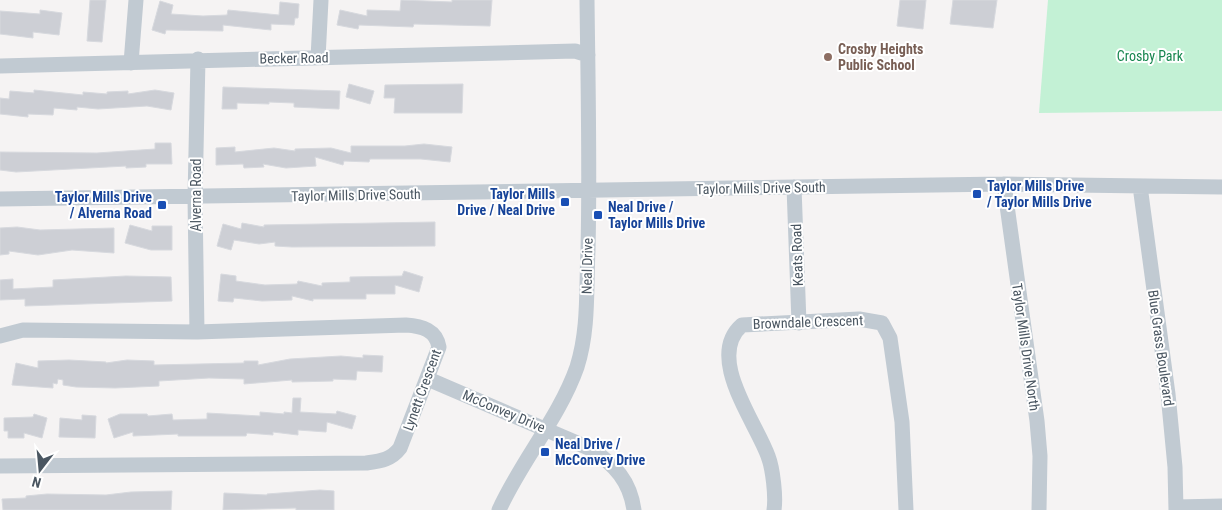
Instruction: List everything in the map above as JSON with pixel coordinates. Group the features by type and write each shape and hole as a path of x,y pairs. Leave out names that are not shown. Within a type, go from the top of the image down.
{"street":[{"path":"131,63 136,0"},
{"path":"318,58 321,0"},
{"name":"Neal Drive","path":"499,510 515,478 546,429 576,369 585,334 589,192 587,0"},
{"name":"Becker Road","path":"0,66 131,63 198,59 318,58 575,51 588,55"},
{"name":"Alverna Road","path":"197,332 195,198 198,59"},
{"name":"Taylor Mills Drive South","path":"0,200 1004,184 1222,187"},
{"name":"Taylor Mills Drive North","path":"1004,184 1037,421 1040,456 1039,510"},
{"name":"Blue Grass Boulevard","path":"1140,186 1168,394 1176,508"},
{"name":"Keats Road","path":"794,187 799,324"},
{"name":"Browndale Crescent","path":"774,510 775,492 769,459 740,398 731,372 730,339 742,325 799,324 859,319 882,323 890,338 902,422 906,510"},
{"name":"Lynett Crescent","path":"0,336 23,330 197,332 420,326 429,330 438,340 439,347 400,448 394,456 382,461 366,463 0,466"},
{"name":"McConvey Drive","path":"428,378 591,450 614,465 631,493 634,510"},
{"path":"1176,508 1222,506"}],"green space":[{"name":"Crosby Park","path":"1048,0 1222,0 1222,111 1039,113"}],"building":[{"path":"90,0 106,0 102,42 87,41"},
{"path":"401,0 452,2 452,0 492,0 490,26 414,24 413,27 359,25 358,29 337,25 340,10 367,16 367,10 400,11"},
{"path":"900,0 926,0 923,29 897,26"},
{"path":"953,0 997,0 993,28 950,24"},
{"path":"160,1 173,5 171,14 203,16 227,15 228,10 279,15 280,2 299,4 298,18 295,18 294,25 271,24 271,30 223,25 223,31 166,30 165,34 152,30"},
{"path":"40,10 62,13 59,35 33,32 33,38 0,34 0,11 40,14"},
{"path":"349,84 374,91 370,104 346,97"},
{"path":"463,84 462,113 394,113 395,98 384,98 385,85"},
{"path":"223,87 340,91 339,109 294,107 294,103 269,102 269,104 237,103 237,109 222,109"},
{"path":"34,90 83,95 83,92 107,94 107,92 128,91 128,94 155,90 174,93 171,110 147,106 98,109 77,107 77,110 54,108 53,115 28,114 28,117 0,114 0,98 9,99 10,91 34,93"},
{"path":"155,143 171,143 172,164 146,164 146,167 126,168 126,166 16,172 0,170 0,152 97,153 155,149"},
{"path":"424,144 452,147 450,162 421,159 370,159 369,162 344,161 343,165 315,157 316,166 286,168 263,164 264,167 244,168 243,164 216,165 216,148 235,147 235,152 274,148 295,151 295,149 331,148 351,153 351,146"},
{"path":"435,222 435,246 292,247 275,246 275,242 259,244 234,240 231,250 217,246 223,224 241,229 242,223 264,227 264,225"},
{"path":"130,225 152,231 152,226 172,226 172,250 151,250 125,243"},
{"path":"17,227 40,230 114,228 114,253 72,250 38,255 9,251 9,254 0,255 0,228"},
{"path":"404,271 423,277 419,292 395,285 395,294 366,294 366,299 313,299 313,301 292,296 292,300 262,301 234,298 233,302 218,301 221,274 236,276 236,281 265,285 297,284 298,281 322,286 322,283 350,282 350,277 402,276"},
{"path":"126,276 171,277 172,301 25,306 25,299 0,300 0,280 13,279 13,289 53,287 53,280"},
{"path":"363,355 383,356 382,372 357,371 356,380 333,379 333,381 292,382 292,380 244,384 244,379 209,378 159,381 159,386 115,388 63,385 63,380 58,379 57,384 53,383 53,388 12,385 16,363 38,368 38,361 69,360 106,363 127,360 154,361 154,365 258,361 258,365 290,359 341,356 363,358"},
{"path":"293,398 301,398 300,412 336,414 337,411 356,416 352,429 327,422 326,432 298,430 298,435 273,432 273,435 247,433 246,436 178,436 178,434 133,436 133,432 114,438 108,419 120,414 147,414 148,416 172,414 173,420 207,419 207,413 260,416 260,412 284,414 284,412 292,413"},
{"path":"34,414 47,418 42,438 24,433 24,438 8,438 8,431 4,431 4,418 33,417"},
{"path":"82,415 96,416 95,438 59,437 60,418 82,420"},
{"path":"320,490 334,491 334,510 296,510 296,508 223,510 224,493 267,495"},
{"path":"172,491 171,510 3,510 2,499 26,498 26,496 47,494 106,495"}],"place":[{"name":"Crosby Heights Public School","path":"828,57"},
{"name":"Taylor Mills Drive / Taylor Mills Drive","path":"977,194"},
{"name":"Taylor Mills Drive / Neal Drive","path":"565,202"},
{"name":"Taylor Mills Drive / Alverna Road","path":"162,205"},
{"name":"Neal Drive / Taylor Mills Drive","path":"598,215"},
{"name":"Neal Drive / McConvey Drive","path":"545,452"}]}
